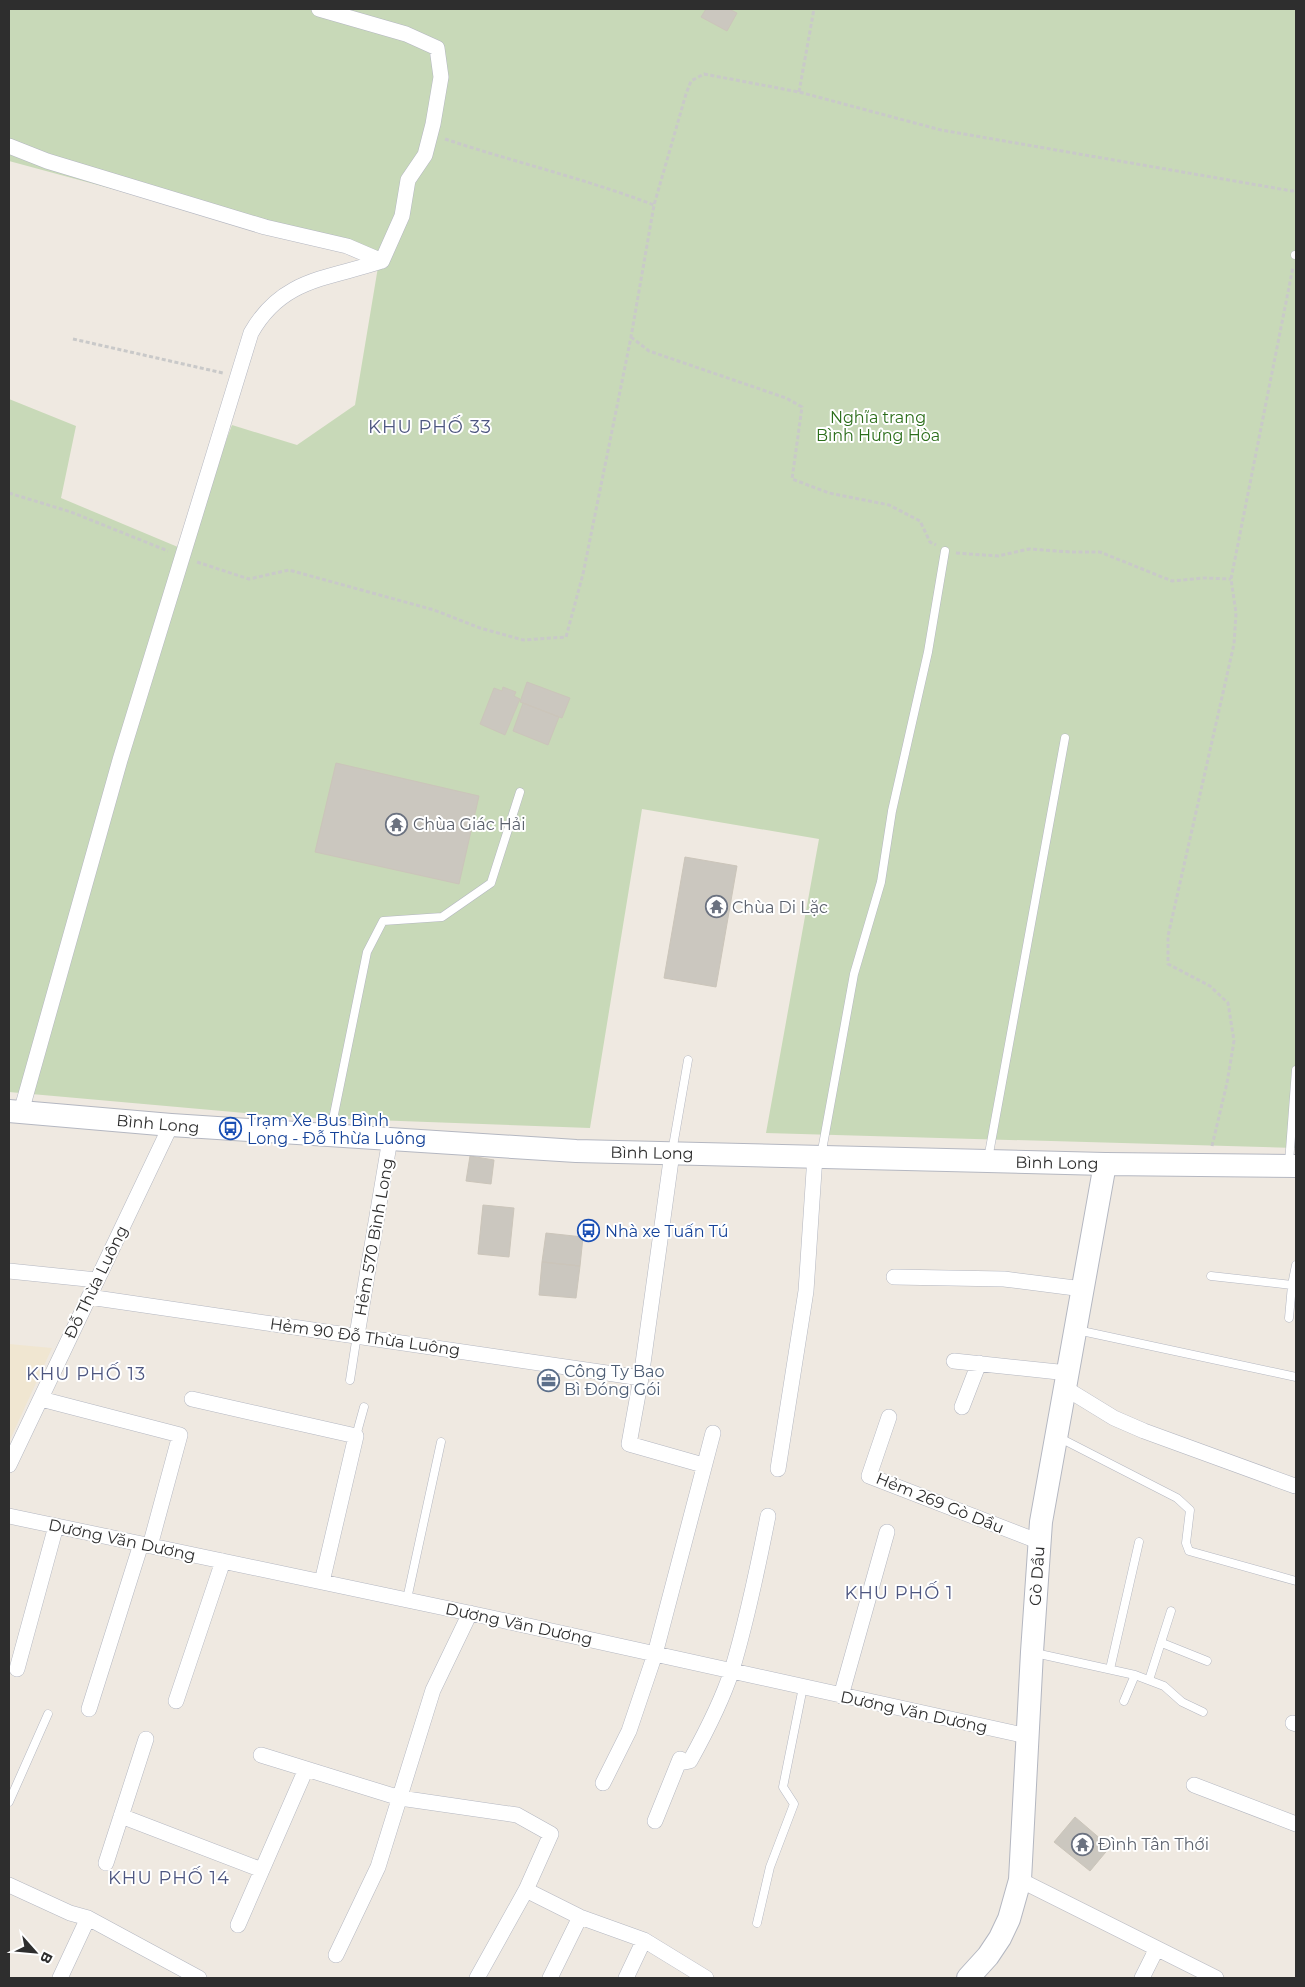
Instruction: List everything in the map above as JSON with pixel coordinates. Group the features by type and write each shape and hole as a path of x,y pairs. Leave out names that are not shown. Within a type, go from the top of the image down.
{"main road":[{"name":"Bình Long","path":"15,1112 171,1126 576,1151 988,1162 1293,1166"},
{"name":"Gò Dầu","path":"968,1978 988,1956 1000,1938 1009,1919 1020,1880 1041,1522 1105,1164"}],"street":[{"path":"15,1112 236,376 251,333 259,318 272,304 292,289 382,261 402,216 408,180 424,155 430,134 441,77 437,48 406,34 319,9"},
{"path":"9,146 47,161 256,224 347,246 382,261"},
{"name":"Đỗ Thừa Luông","path":"9,1466 171,1126"},
{"name":"Hẻm 570 Bình Long","path":"357,1335 390,1140"},
{"path":"672,1153 641,1378 629,1444 703,1465"},
{"path":"778,1469 806,1291 818,1156"},
{"path":"9,1271 97,1280"},
{"path":"894,1277 1004,1279 1083,1289"},
{"name":"Hẻm 90 Đỗ Thừa Luông","path":"89,1297 641,1378"},
{"path":"954,1360 1066,1380 1114,1418 1136,1428 1295,1486"},
{"path":"962,1407 979,1363"},
{"path":"41,1398 180,1435 146,1545 89,1709"},
{"path":"192,1399 356,1436 322,1582"},
{"name":"Hẻm 269 Gò Dầu","path":"889,1417 870,1476 1040,1542"},
{"path":"602,1783 629,1731 655,1654 703,1465 713,1433"},
{"name":"Dương Văn Dương","path":"9,1516 470,1613 1028,1736"},
{"path":"655,1821 680,1759 685,1762 690,1761 716,1710 732,1671 757,1572 768,1516"},
{"path":"17,1669 56,1526"},
{"path":"841,1696 887,1532"},
{"path":"176,1701 223,1561"},
{"path":"336,1955 378,1868 433,1690 470,1613"},
{"path":"106,1863 146,1739"},
{"path":"261,1755 400,1798 517,1815 551,1834 526,1890 477,1978"},
{"path":"238,1925 306,1769"},
{"path":"1194,1784 1296,1824"},
{"path":"121,1816 262,1870"},
{"path":"1020,1880 1156,1950 1216,1978"},
{"path":"9,1885 70,1913 88,1918 199,1978"},
{"path":"526,1890 580,1917 644,1940 706,1978"},
{"path":"550,1978 580,1917"},
{"path":"60,1978 88,1918"},
{"path":"626,1978 644,1940"},
{"path":"1142,1978 1156,1950"}],"lane":[{"path":"818,1156 854,974 881,882 892,811 928,652 945,551"},
{"path":"988,1162 1065,738"},
{"path":"330,1136 367,952 383,921 442,917 491,883 520,792"},
{"path":"672,1153 688,1060"},
{"path":"1293,1166 1296,1070"},
{"path":"1289,1318 1296,1265"},
{"path":"1211,1276 1292,1285"},
{"path":"1075,1330 1296,1377"},
{"path":"350,1380 357,1335"},
{"path":"356,1436 364,1407"},
{"path":"1057,1436 1177,1498 1190,1510 1186,1543 1189,1551 1296,1581"},
{"path":"407,1600 441,1442"},
{"path":"1110,1669 1139,1542"},
{"path":"1149,1680 1171,1611"},
{"path":"1162,1643 1207,1661"},
{"path":"1032,1652 1135,1675 1164,1686 1182,1702 1203,1712"},
{"path":"1124,1701 1135,1675"},
{"path":"757,1923 770,1867 794,1804 783,1787 803,1687"},
{"path":"9,1802 48,1714"}],"path":[{"path":"799,92 814,9"},
{"path":"9,493 71,512 249,580 289,570 434,610 480,628 523,640 566,637 583,574 631,337 654,205 686,94 692,81 704,74 799,92 941,130 1292,192 1296,190"},
{"path":"430,134 508,160 606,187 654,205"},
{"path":"1208,1165 1227,1082 1234,1041 1228,1003 1210,986 1168,964 1168,936 1234,644 1236,613 1231,579 1296,255"},
{"path":"631,337 649,351 786,398 802,407 792,479 829,493 889,505 920,521 930,542 945,551 967,555 998,556 1028,549 1100,552 1172,581 1204,578 1231,579"},
{"path":"73,339 236,376"}],"shaded area":[{"path":"9,1344 52,1348 9,1442"}],"green space":[{"name":"Nghĩa trang Bình Hưng Hòa","path":"9,9 1296,9 1296,1148 766,1133 819,839 642,809 590,1128 291,1117 9,1092 9,399 76,426 61,498 185,550 232,425 297,445 355,405 379,261 9,161"}],"building":[{"path":"706,9 729,9 737,13 727,31 701,17"},
{"path":"527,682 570,698 562,718 520,702"},
{"path":"503,687 516,692 514,696 520,699 505,735 480,724 494,688 502,691"},
{"path":"523,703 559,717 548,745 513,731"},
{"name":"Chùa Giác Hải","path":"336,763 479,796 459,884 315,852"},
{"name":"Chùa Di Lặc","path":"685,857 737,866 716,987 664,978"},
{"path":"470,1156 494,1160 491,1184 466,1181"},
{"path":"483,1205 514,1208 509,1257 478,1254"},
{"path":"546,1233 583,1237 580,1266 542,1262"},
{"path":"542,1262 580,1266 576,1298 539,1295"},
{"name":"Đình Tân Thới","path":"1075,1817 1110,1847 1090,1871 1054,1842"}],"place":[{"name":"Chùa Giác Hải","path":"397,824"},
{"name":"Chùa Di Lặc","path":"716,907"},
{"name":"Trạm Xe Bus Bình Long - Đỗ Thừa Luông","path":"231,1129"},
{"name":"Nhà xe Tuấn Tú","path":"589,1231"},
{"name":"Công Ty Bao Bì Đóng Gói","path":"548,1380"},
{"name":"Đình Tân Thới","path":"1082,1844"}],"district":[{"name":"KHU PHỐ 33","path":"430,427"},
{"name":"KHU PHỐ 13","path":"86,1374"},
{"name":"KHU PHỐ 1","path":"899,1593"},
{"name":"KHU PHỐ 14","path":"169,1878"}]}
